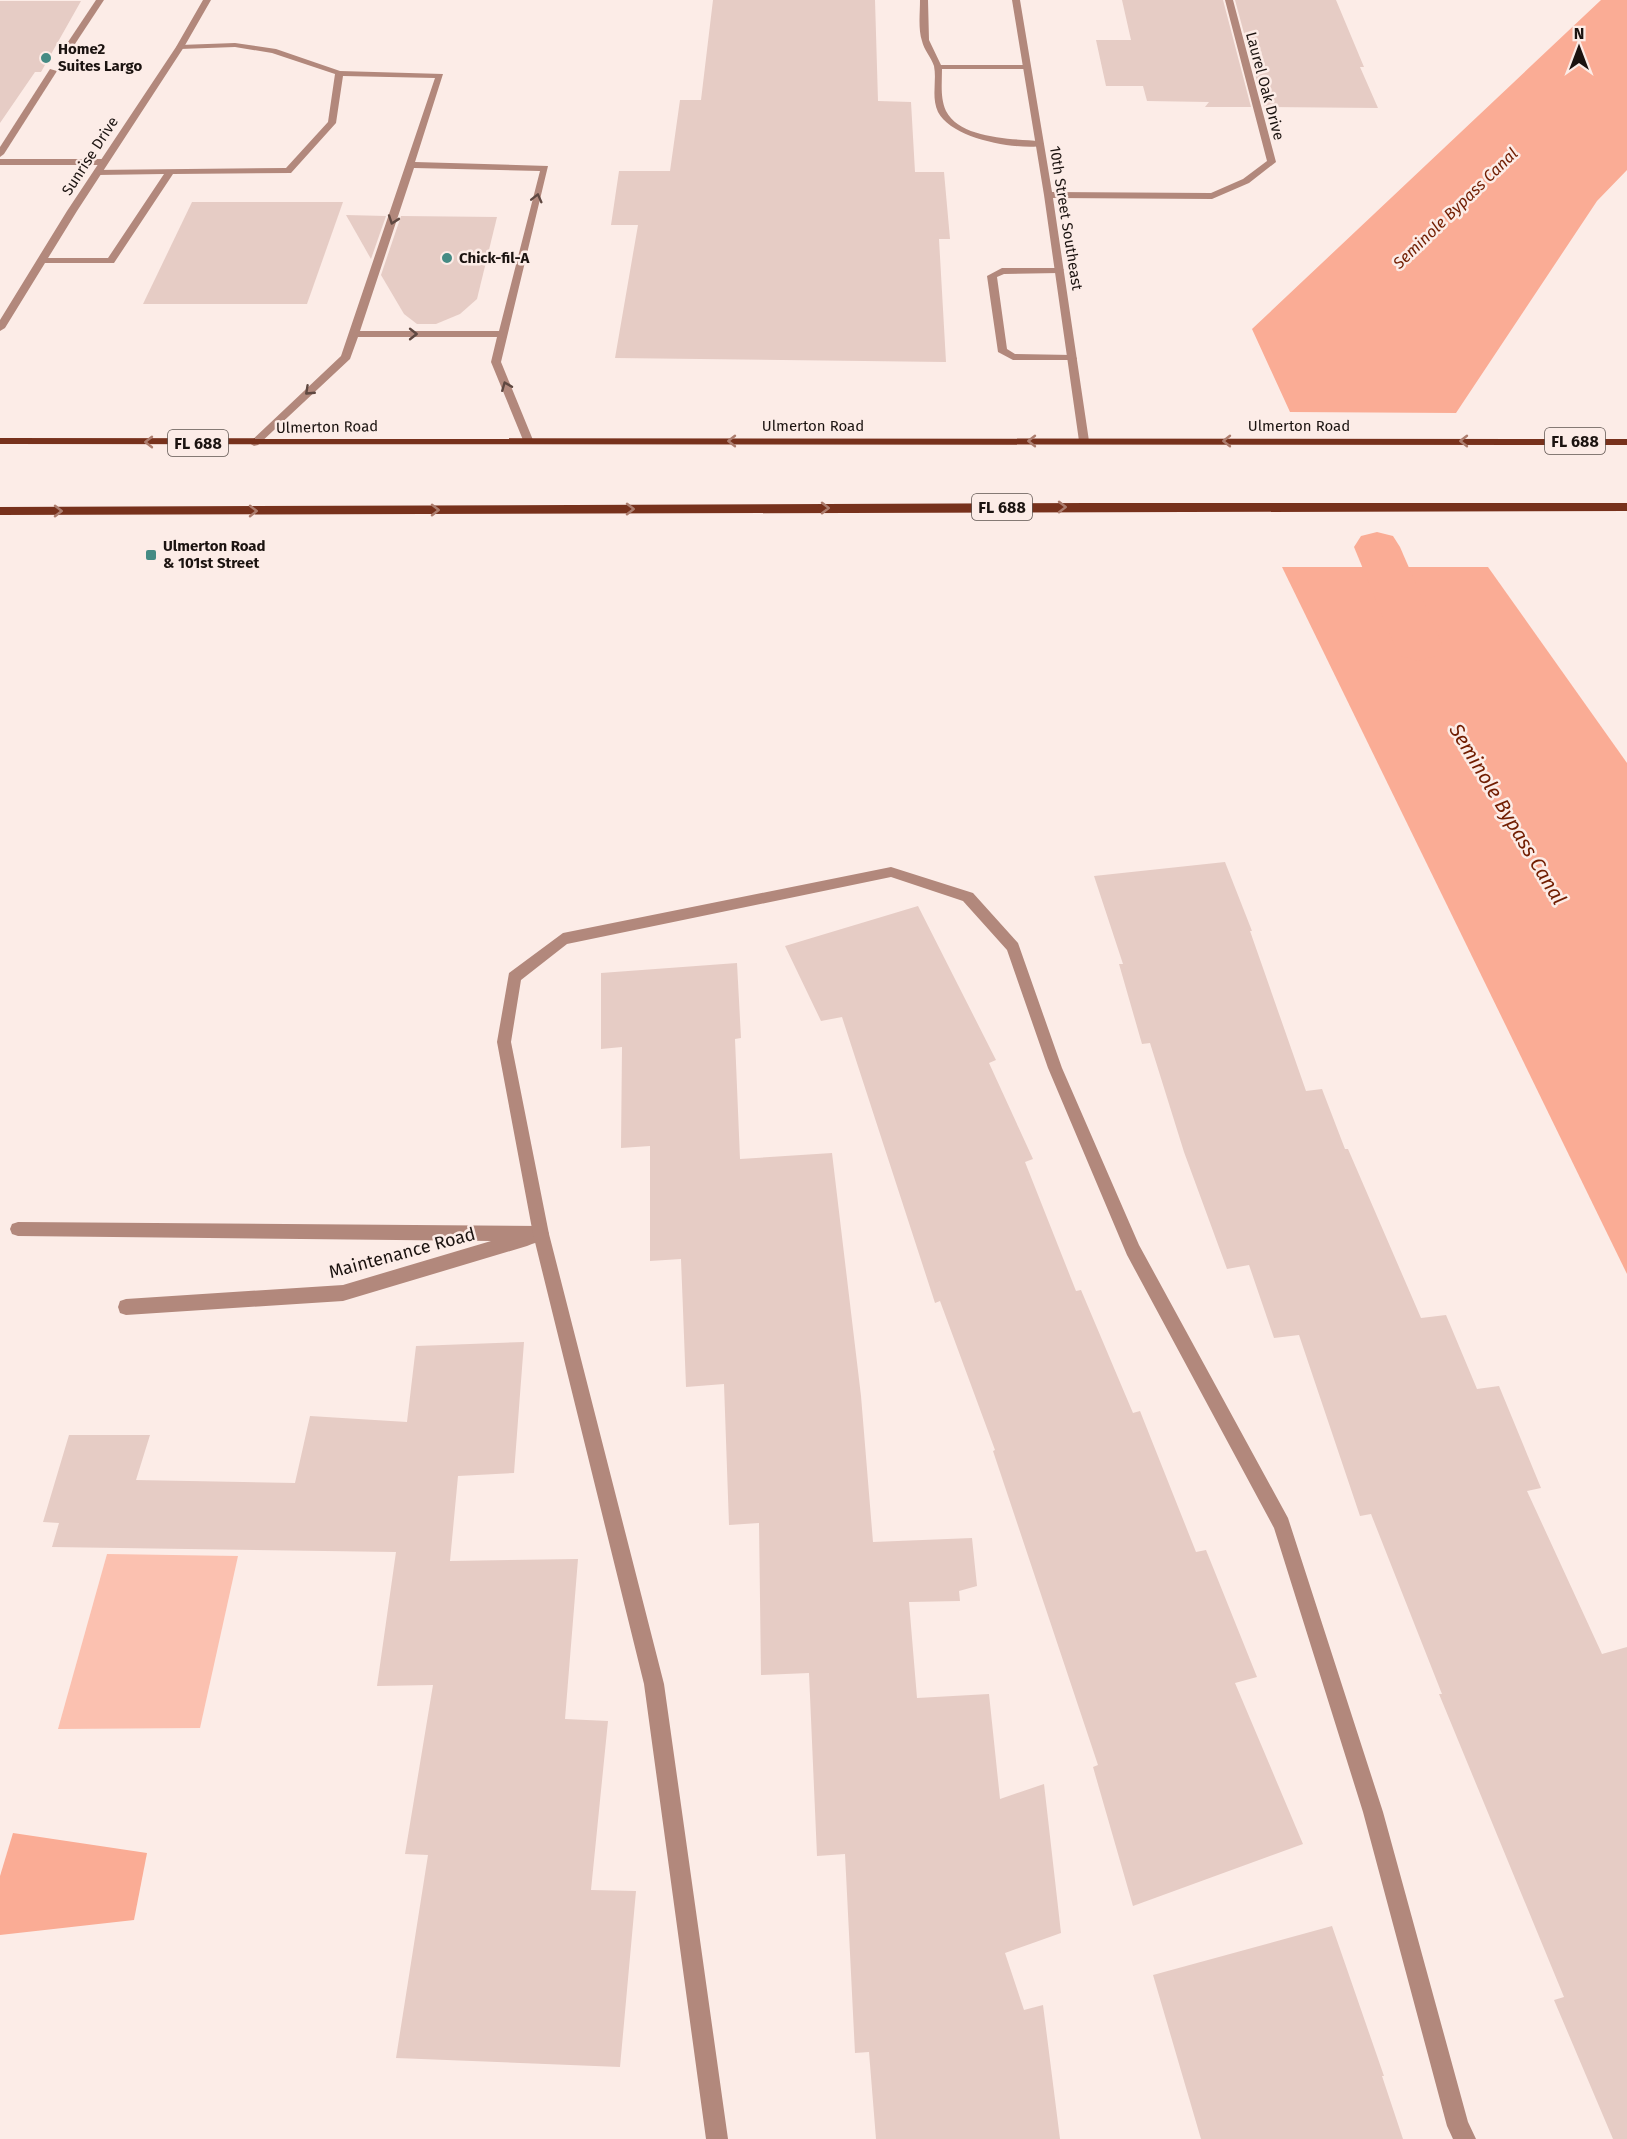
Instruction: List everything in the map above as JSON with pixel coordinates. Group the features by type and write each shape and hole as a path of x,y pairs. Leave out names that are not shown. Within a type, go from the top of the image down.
{"main road":[{"name":"Ulmerton Road","path":"0,441 254,443 528,440 1627,442"},
{"name":"FL 688","path":"0,512 1627,507"}],"street":[{"path":"68,48 100,0"},
{"name":"Sunrise Drive","path":"0,328 97,172 180,47 207,0"},
{"path":"924,0 925,40 938,67 939,97 945,117 968,134 1040,144"},
{"name":"10th Street Southeast","path":"1016,0 1048,195 1084,441"},
{"name":"Laurel Oak Drive","path":"1048,195 1212,196 1246,181 1272,162 1228,0"},
{"path":"180,47 235,45 273,51 339,73 440,76 346,357 254,443"},
{"path":"938,67 1027,67"},
{"path":"0,154 53,71"},
{"path":"97,172 288,171 332,123 339,73"},
{"path":"0,162 104,162"},
{"path":"412,165 544,168 496,362 528,440"},
{"path":"43,261 111,261 169,172"},
{"path":"1059,270 1002,271 992,276 1002,350 1013,357 1072,358"},
{"path":"355,334 502,334"},
{"path":"717,2139 654,1684 541,1234 504,1042 514,977 563,939 891,872 968,897 1013,947 1055,1068 1133,1250 1282,1524 1373,1812 1458,2126 1465,2139"},
{"path":"18,1229 541,1234"},
{"name":"Maintenance Road","path":"126,1307 344,1293 541,1234"}],"shaded area":[{"path":"107,1554 238,1556 200,1728 58,1729"}],"water":[{"path":"1601,0 1627,0 1627,170 1597,201 1456,413 1290,412 1252,329"},
{"path":"1282,567 1488,567 1627,763 1627,1274"},
{"path":"13,1833 147,1853 134,1920 0,1935 0,1876"}],"building":[{"path":"713,0 875,0 878,101 911,102 915,172 944,172 950,239 939,239 946,362 615,358 638,225 611,225 619,171 670,171 680,100 701,100"},
{"path":"1122,0 1223,0 1251,107 1205,107 1209,102 1147,101 1143,86 1106,86 1096,40 1131,40"},
{"path":"1235,0 1336,0 1364,67 1360,67 1378,108 1264,107"},
{"name":"Home2 Suites Largo","path":"0,1 81,1 41,72 35,72 0,123"},
{"path":"192,202 343,202 307,304 143,304"},
{"path":"346,215 386,216 371,259"},
{"name":"Chick-fil-A","path":"401,216 497,217 477,299 460,314 436,324 417,324 404,314 381,275"},
{"path":"1225,862 1252,931 1250,931 1306,1091 1322,1089 1345,1149 1348,1149 1421,1318 1446,1315 1477,1389 1499,1386 1541,1488 1527,1491 1602,1654 1627,1647 1627,2139 1613,2139 1554,2000 1564,1997 1439,1694 1442,1694 1371,1514 1360,1516 1299,1335 1274,1338 1249,1265 1227,1269 1184,1152 1150,1043 1142,1044 1119,964 1123,964 1094,876"},
{"path":"918,906 996,1060 989,1063 1033,1159 1025,1162 1076,1291 1081,1290 1133,1413 1140,1411 1196,1552 1206,1550 1257,1677 1235,1683 1303,1844 1133,1906 1093,1767 1098,1765 993,1451 995,1450 940,1301 935,1303 842,1017 821,1021 785,946"},
{"path":"737,963 741,1038 735,1039 740,1159 832,1153 861,1396 873,1542 972,1538 977,1586 959,1591 960,1601 909,1602 917,1698 989,1694 1000,1799 1044,1784 1061,1933 1005,1953 1024,2010 1043,2005 1060,2139 876,2139 869,2052 855,2053 845,1854 817,1856 809,1673 761,1675 759,1523 729,1525 724,1384 686,1387 681,1259 650,1261 650,1146 621,1148 622,1047 601,1049 601,973"},
{"path":"524,1342 514,1473 458,1476 450,1561 578,1559 565,1719 608,1721 591,1890 636,1891 620,2067 396,2058 428,1855 405,1854 433,1685 377,1686 396,1552 52,1547 59,1523 43,1522 69,1435 150,1435 136,1480 295,1483 310,1416 407,1422 416,1346"},
{"path":"1332,1926 1384,2076 1382,2076 1403,2139 1201,2139 1153,1975"}],"waterway":[{"name":"Seminole Bypass Canal","path":"1377,547 1418,644"}],"place":[{"name":"Home2 Suites Largo","path":"46,58"},
{"name":"Chick-fil-A","path":"447,258"},
{"name":"Ulmerton Road & 101st Street","path":"151,555"}]}
